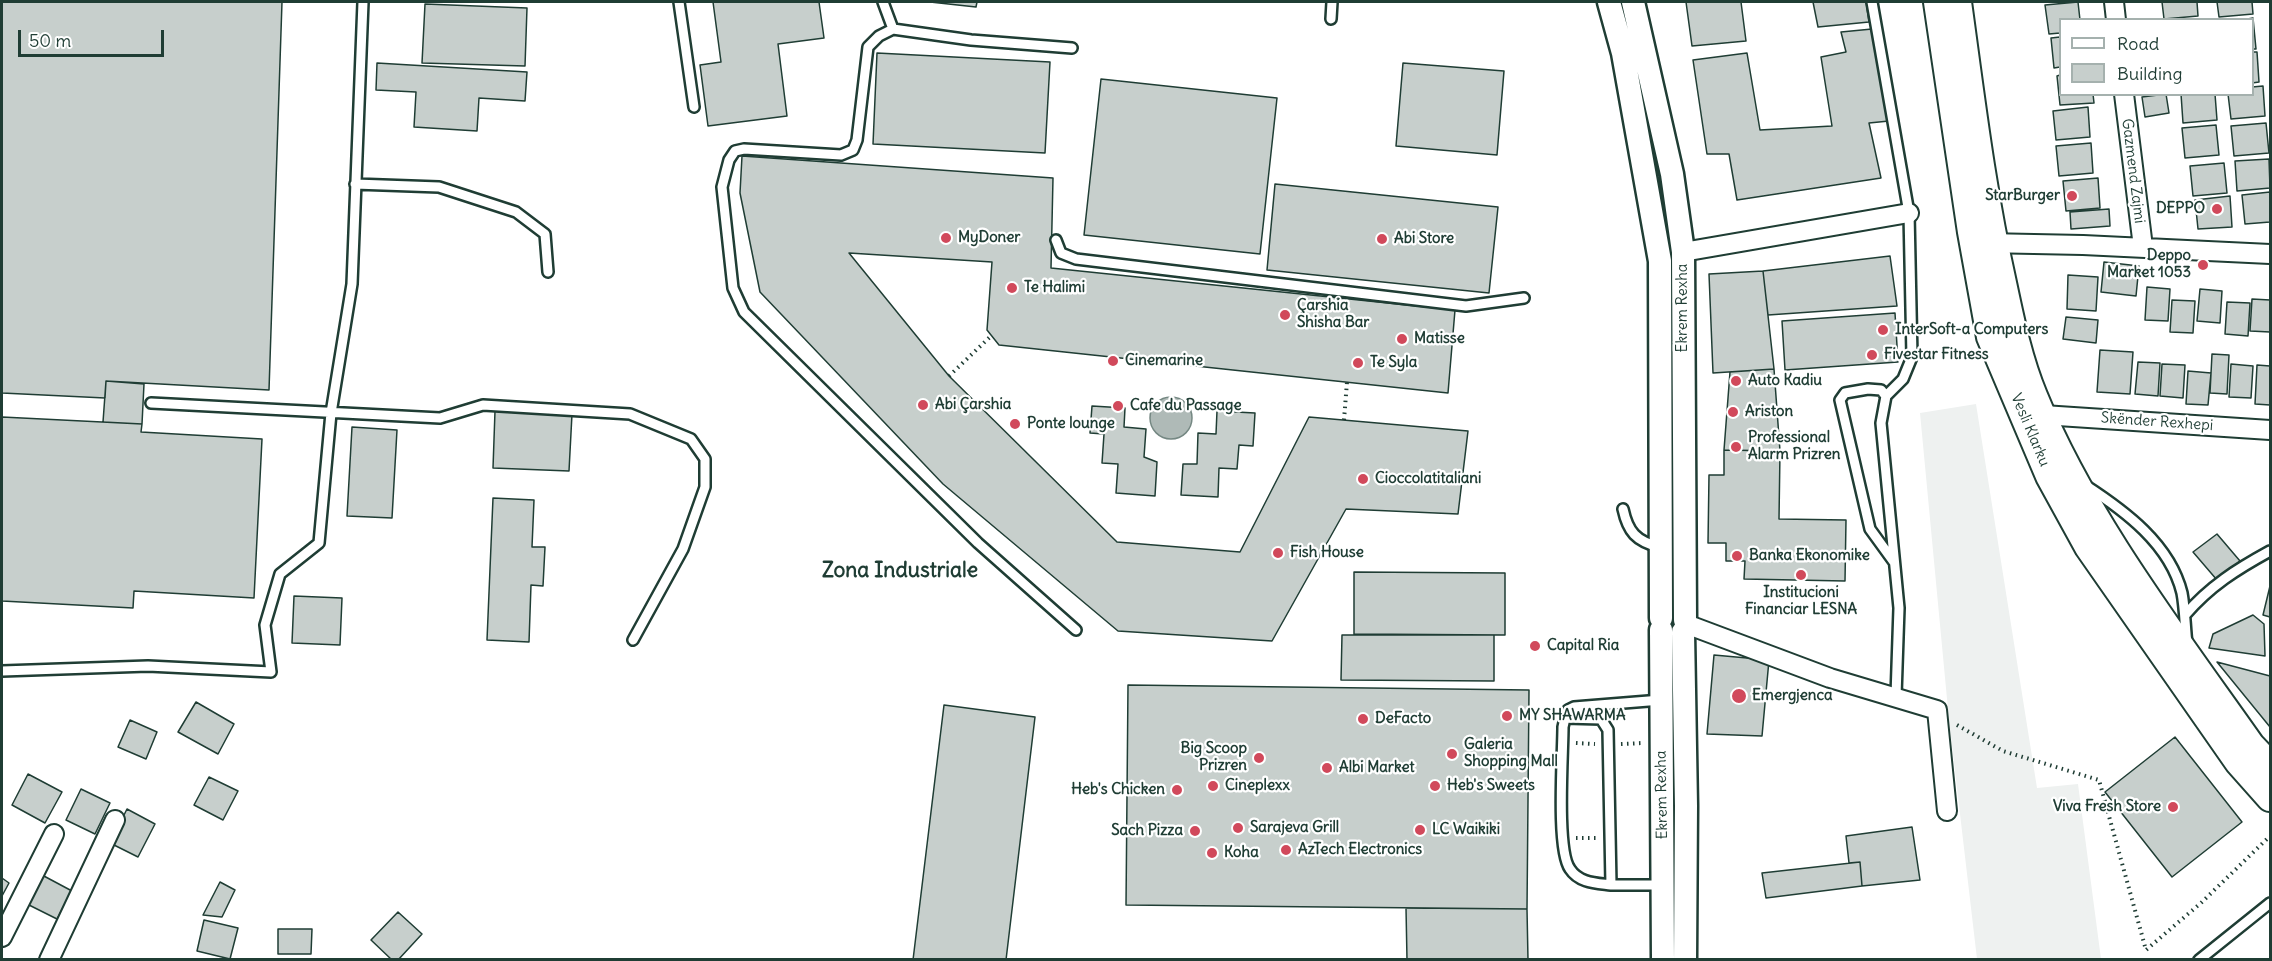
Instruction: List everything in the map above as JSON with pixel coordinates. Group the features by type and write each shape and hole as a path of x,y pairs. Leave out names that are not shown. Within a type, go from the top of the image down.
{"main road":[{"name":"Vesli Klarku","path":"1937,2 1983,243 2043,415 2104,530 2187,655 2251,745 2271,765"},
{"name":"Vesli Klarku","path":"1958,2 1983,243 1990,337 2049,476 2088,548 2238,762 2271,798"}],"street":[{"name":"Ekrem Rexha","path":"1609,2 1623,53 1660,261 1659,547 1675,625 1661,700 1663,960"},
{"name":"Ekrem Rexha","path":"1633,2 1672,174 1683,252 1675,625 1686,806 1685,960"},
{"path":"2114,2 2116,18"},
{"name":"Gazmend Zajmi","path":"2124,96 2143,247"},
{"path":"1683,252 1909,213"},
{"path":"1983,243 2143,247 2271,254"},
{"name":"Skënder Rexhepi","path":"2043,415 2271,430"},
{"path":"1675,625 1830,678 1937,710 1947,811"},
{"path":"49,960 115,820"},
{"path":"2,937 54,834"}],"lane":[{"path":"2,671 148,666 271,672 265,625 280,574 319,543 331,413 352,284 363,2"},
{"path":"679,2 694,107"},
{"path":"883,2 893,29"},
{"path":"1330,19 1332,2"},
{"path":"1872,2 1909,213 1912,357 1903,379 1886,396 1881,423 1899,608 1896,696"},
{"path":"1072,48 971,40 893,29 879,36 868,47 857,141 853,150 841,155 744,149 735,152 729,160 722,187 733,288 744,312 978,543 1076,630"},
{"path":"355,184 439,187 516,212 545,234 548,272"},
{"path":"1056,240 1061,253 1076,259 1466,306 1524,298"},
{"path":"1886,396 1881,390 1868,389 1845,393 1840,400 1870,529 1895,563"},
{"path":"151,403 440,418 483,405 547,407 630,414 691,439 705,459 705,487 683,549 633,640"},
{"path":"2075,478 2111,502 2137,524 2160,549 2175,573 2185,615 2187,655"},
{"path":"1623,509 1627,526 1635,536 1642,543 1659,547"},
{"path":"2185,615 2204,593 2229,574 2271,551"},
{"path":"1661,700 1574,707 1568,710 1563,726 1563,838 1569,868 1581,879 1611,885 1664,885"},
{"path":"1565,718 1601,719 1606,724 1611,885"},
{"path":"2199,960 2271,903"}],"path":[{"path":"949,376 992,336"},
{"path":"1344,420 1347,382"},
{"path":"1937,710 2003,752 2099,780 2146,950 2202,902 2271,837"},
{"path":"1563,838 1610,838"}],"shaded area":[{"path":"1171,397 1186,403 1192,418 1186,433 1171,439 1156,433 1150,418 1156,403"},
{"path":"1976,404 2037,788 2078,784 2101,959 1977,959 1949,720 1920,413"}],"building":[{"path":"2,2 282,2 269,390 106,381 105,398 2,393"},
{"path":"713,2 819,2 824,38 778,44 787,116 708,126 700,65 721,62"},
{"path":"930,2 977,2 976,7"},
{"path":"1686,2 1741,2 1746,41 1692,46"},
{"path":"1813,2 1866,2 1869,22 1818,27"},
{"path":"2078,2 2080,18 2059,18 2059,33 2049,34 2045,5"},
{"path":"2162,2 2197,2 2198,16 2164,18"},
{"path":"2217,2 2252,2 2253,14 2219,17"},
{"path":"425,4 527,8 525,66 422,63"},
{"path":"1872,29 1889,121 1869,123 1881,178 1737,200 1729,154 1707,154 1693,60 1747,53 1760,130 1832,126 1821,57 1846,52 1841,32"},
{"path":"2059,37 2059,67 2054,68 2051,38"},
{"path":"2254,52 2257,52 2259,82 2254,83"},
{"path":"877,53 1050,62 1045,153 873,144"},
{"path":"377,63 527,72 525,101 479,98 477,131 414,127 416,92 376,90"},
{"path":"1403,63 1504,71 1497,155 1396,146"},
{"path":"1101,79 1277,98 1260,254 1084,235"},
{"path":"2263,86 2265,116 2231,119 2228,96 2254,96 2254,87"},
{"path":"2059,96 2093,96 2094,103 2060,105"},
{"path":"2166,96 2169,113 2145,117 2142,97"},
{"path":"2181,96 2215,96 2217,120 2183,123"},
{"path":"2088,107 2090,137 2056,140 2053,111"},
{"path":"2266,123 2269,153 2234,156 2231,126"},
{"path":"2216,125 2219,155 2185,158 2182,128"},
{"path":"2091,143 2093,173 2059,176 2056,146"},
{"name":"Abi Çarshia","path":"742,156 1053,178 1051,268 1455,310 1448,393 999,345 987,330 992,262 849,253 949,376 1117,542 1240,552 1309,417 1468,431 1458,514 1346,509 1272,641 1118,631 943,484 760,292 740,193"},
{"path":"2269,159 2270,188 2237,191 2235,161"},
{"path":"2224,163 2227,193 2193,196 2190,166"},
{"path":"2098,178 2100,208 2066,211 2063,181"},
{"name":"Abi Store","path":"1275,184 1498,207 1489,293 1267,270"},
{"path":"2270,192 2270,222 2245,224 2242,195"},
{"path":"2230,196 2232,227 2198,229 2195,200"},
{"path":"2109,209 2110,226 2071,229 2070,212"},
{"path":"1890,256 1897,306 1768,315 1763,271"},
{"path":"2104,262 2139,266 2136,296 2101,292"},
{"path":"1763,271 1774,369 1713,373 1709,274"},
{"path":"2068,275 2098,277 2096,311 2067,309"},
{"path":"2147,287 2170,289 2168,321 2145,320"},
{"path":"2200,289 2222,291 2220,323 2197,321"},
{"path":"2252,299 2270,300 2270,332 2250,331"},
{"path":"2172,300 2195,301 2193,333 2170,332"},
{"path":"2227,302 2250,303 2248,336 2225,334"},
{"path":"1895,313 1898,362 1785,370 1782,321"},
{"path":"2066,317 2098,320 2096,343 2063,339"},
{"path":"2100,350 2133,352 2130,394 2097,392"},
{"path":"2212,354 2229,355 2227,394 2210,393"},
{"path":"2138,362 2160,363 2158,396 2135,394"},
{"path":"2162,364 2185,365 2183,398 2160,396"},
{"path":"2231,364 2253,366 2251,398 2229,397"},
{"path":"2257,365 2270,366 2270,405 2255,404"},
{"path":"1774,369 1780,451 1724,450 1730,372"},
{"path":"2188,371 2211,373 2208,405 2186,404"},
{"path":"106,381 144,384 142,424 103,422"},
{"path":"1092,406 1125,408 1124,427 1146,429 1144,457 1157,462 1155,496 1116,493 1118,464 1102,463 1104,434 1090,433"},
{"path":"495,411 572,414 569,471 493,468"},
{"path":"1217,411 1255,413 1253,446 1239,445 1237,469 1219,468 1218,497 1181,495 1183,464 1197,464 1198,433 1216,434"},
{"path":"2,417 142,424 141,432 262,439 254,598 134,591 133,608 2,601"},
{"path":"352,427 397,430 392,518 347,516"},
{"path":"1724,450 1780,451 1779,519 1846,520 1845,581 1744,579 1745,561 1726,561 1726,543 1708,543 1709,475 1724,475"},
{"path":"493,498 534,500 532,547 545,547 543,586 531,585 529,642 487,640"},
{"path":"2217,534 2240,561 2217,580 2193,552"},
{"path":"1354,572 1505,573 1505,635 1354,634"},
{"path":"2270,586 2270,617 2263,615"},
{"path":"294,596 342,598 340,645 292,643"},
{"path":"2253,615 2264,624 2265,656 2209,648 2213,634"},
{"path":"1342,635 1494,635 1494,681 1341,680"},
{"path":"1714,655 1769,660 1762,736 1707,734"},
{"path":"2217,662 2270,676 2270,727"},
{"path":"1128,685 1529,690 1527,909 1126,905"},
{"path":"196,702 234,724 218,754 178,732"},
{"path":"944,705 1035,717 1006,960 913,960"},
{"path":"130,720 157,732 146,759 118,747"},
{"name":"Viva Fresh Store","path":"2175,737 2242,822 2172,877 2105,792"},
{"path":"28,774 62,792 45,823 12,805"},
{"path":"209,777 238,791 223,820 194,805"},
{"path":"81,789 110,803 95,834 66,820"},
{"path":"127,809 155,824 138,857 110,843"},
{"path":"1912,827 1920,880 1862,886 1860,862 1849,863 1846,836"},
{"path":"1860,862 1862,886 1766,898 1762,873"},
{"path":"42,875 72,891 57,919 27,904"},
{"path":"2,878 9,883 2,896"},
{"path":"220,882 235,890 222,917 203,915"},
{"path":"1406,908 1527,909 1528,960 1407,960"},
{"path":"398,912 422,934 398,960 392,960 371,940"},
{"path":"204,920 238,928 230,959 197,951"},
{"path":"278,929 312,929 311,954 278,954"}],"place":[{"name":"StarBurger","path":"2072,196"},
{"name":"DEPPO","path":"2217,209"},
{"name":"MyDoner","path":"946,238"},
{"name":"Abi Store","path":"1382,239"},
{"name":"Deppo Market 1053","path":"2203,265"},
{"name":"Te Halimi","path":"1012,288"},
{"name":"Çarshia Shisha Bar","path":"1285,315"},
{"name":"InterSoft-a Computers","path":"1883,330"},
{"name":"Matisse","path":"1402,339"},
{"name":"Fivestar Fitness","path":"1872,355"},
{"name":"Cinemarine","path":"1113,361"},
{"name":"Te Syla","path":"1358,363"},
{"name":"Auto Kadiu","path":"1736,381"},
{"name":"Abi Çarshia","path":"923,405"},
{"name":"Cafe du Passage","path":"1118,406"},
{"name":"Ariston","path":"1733,412"},
{"name":"Ponte lounge","path":"1015,424"},
{"name":"Professional Alarm Prizren","path":"1736,447"},
{"name":"Cioccolatitaliani","path":"1363,479"},
{"name":"Fish House","path":"1278,553"},
{"name":"Banka Ekonomike","path":"1737,556"},
{"name":"Institucioni Financiar LESNA","path":"1801,575"},
{"name":"Capital Ria","path":"1535,646"},
{"name":"Emergjenca","path":"1739,696"},
{"name":"MY SHAWARMA","path":"1507,716"},
{"name":"DeFacto","path":"1363,719"},
{"name":"Galeria Shopping Mall","path":"1452,754"},
{"name":"Big Scoop Prizren","path":"1259,758"},
{"name":"Albi Market","path":"1327,768"},
{"name":"Cineplexx","path":"1213,786"},
{"name":"Heb's Sweets","path":"1435,786"},
{"name":"Heb's Chicken","path":"1177,790"},
{"name":"Viva Fresh Store","path":"2173,807"},
{"name":"Sarajeva Grill","path":"1238,828"},
{"name":"LC Waikiki","path":"1420,830"},
{"name":"Sach Pizza","path":"1195,831"},
{"name":"AzTech Electronics","path":"1286,850"},
{"name":"Koha","path":"1212,853"}],"district":[{"name":"Zona Industriale","path":"900,571"}]}
